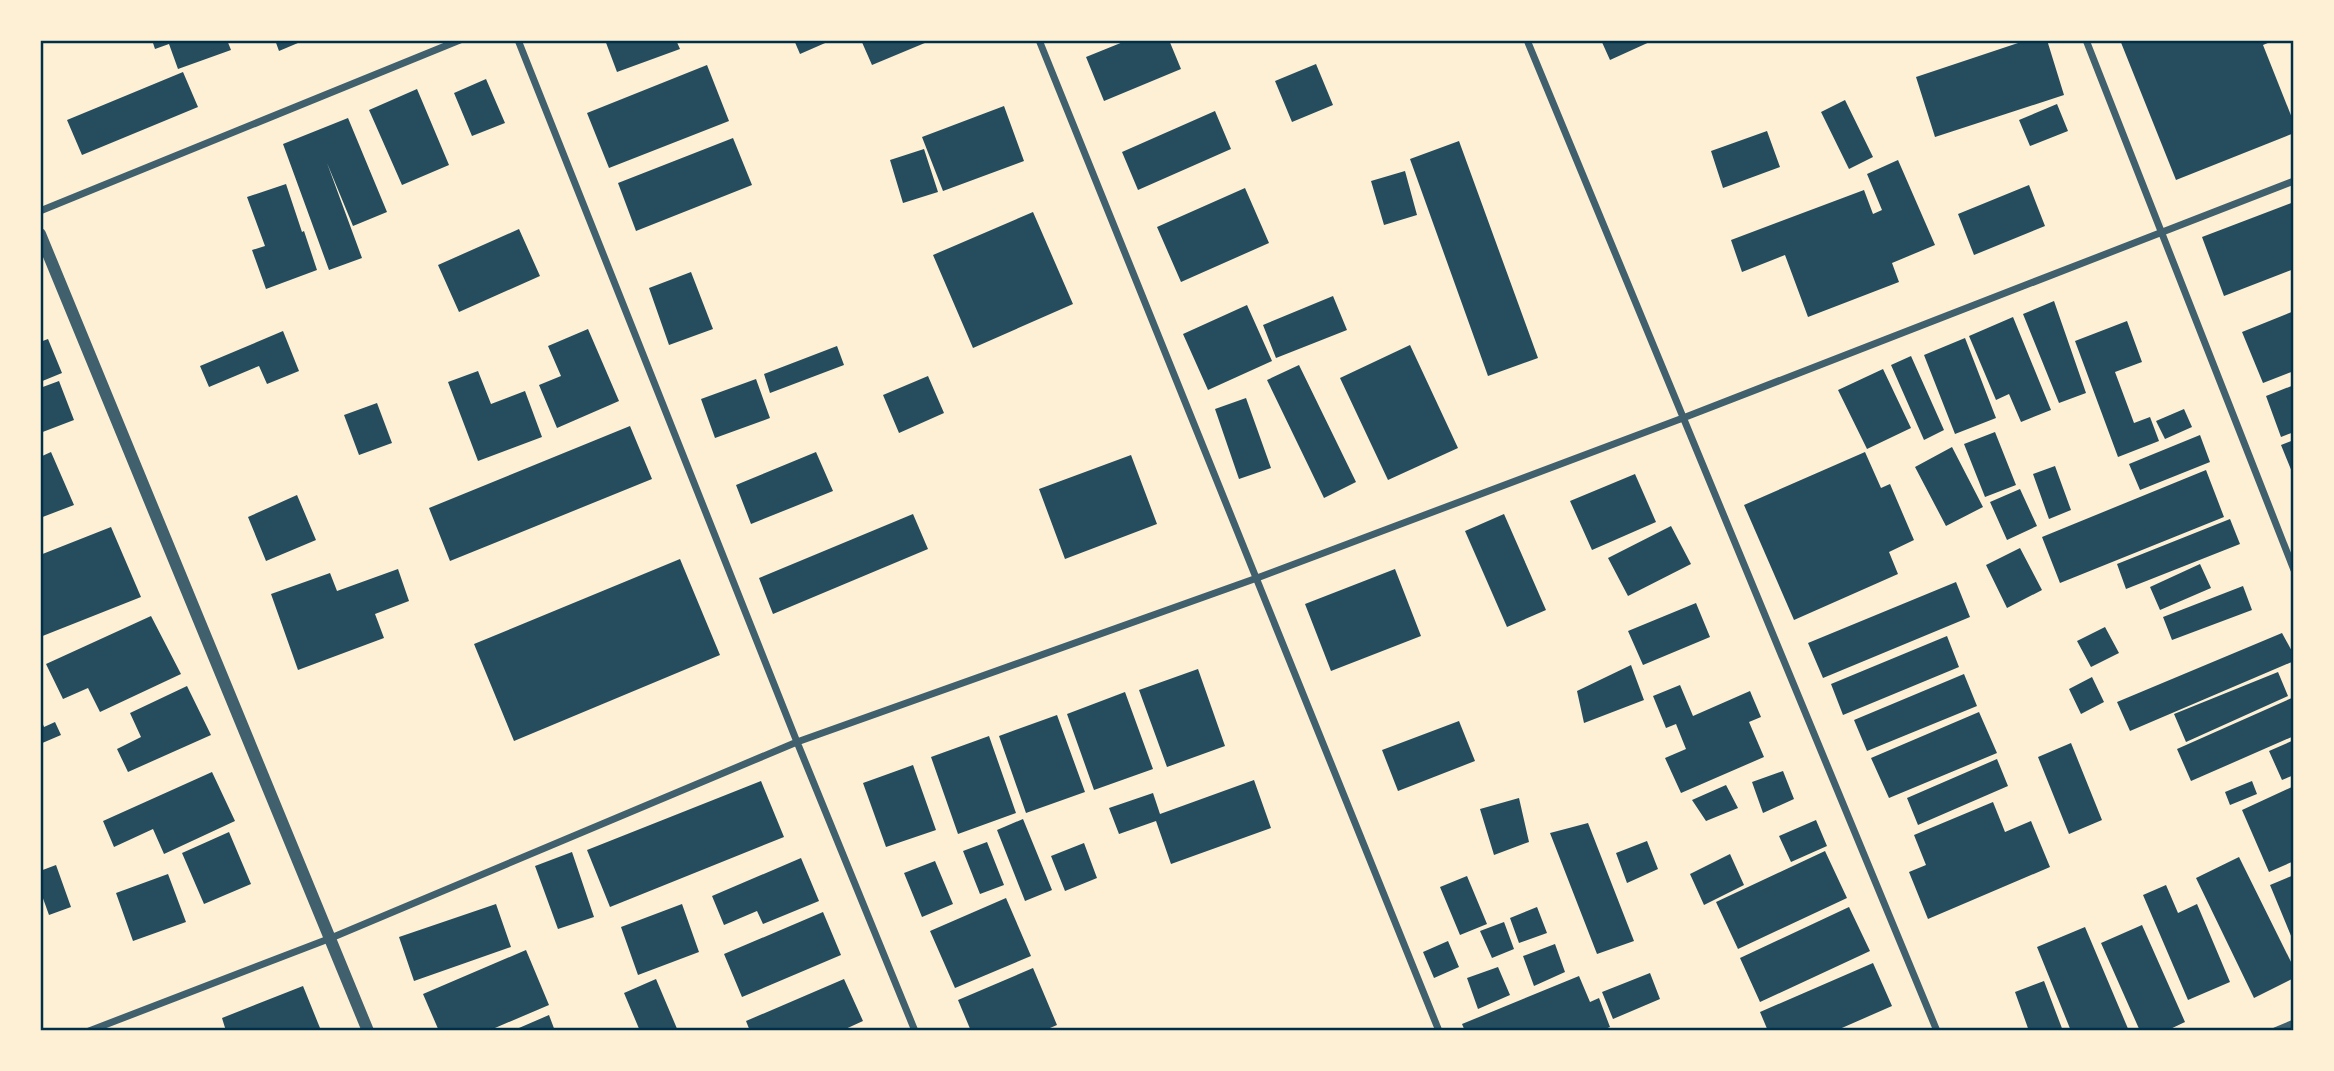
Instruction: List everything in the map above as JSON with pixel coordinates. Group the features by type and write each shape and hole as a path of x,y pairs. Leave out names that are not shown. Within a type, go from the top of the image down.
{"street":[{"path":"40,211 460,40"},
{"path":"517,40 915,1031"},
{"path":"1039,40 1439,1031"},
{"path":"1527,40 1937,1031"},
{"path":"2086,40 2294,570"},
{"path":"89,1031 331,938 797,742 1256,578 1684,418 2294,181"},
{"path":"40,234 368,1031"},
{"path":"2275,1031 2294,1023"}],"building":[{"path":"152,40 227,40 231,50 178,69 169,44 155,49"},
{"path":"275,40 305,40 279,51"},
{"path":"605,40 676,40 680,49 617,72"},
{"path":"794,40 832,40 800,54"},
{"path":"861,40 932,40 872,65"},
{"path":"1128,40 1169,40 1181,69 1104,101 1086,57"},
{"path":"1601,40 1654,40 1610,60"},
{"path":"2027,40 2047,40 2064,95 1935,137 1916,77"},
{"path":"2120,40 2275,40 2263,45 2294,123 2294,133 2176,180"},
{"path":"1316,64 1333,105 1292,122 1275,81"},
{"path":"707,65 729,121 609,168 587,113"},
{"path":"183,72 198,107 82,155 67,120"},
{"path":"486,79 505,123 472,136 454,93"},
{"path":"417,89 449,165 402,185 369,110"},
{"path":"1845,100 1873,157 1849,169 1821,112"},
{"path":"2057,104 2068,131 2030,146 2019,120"},
{"path":"1004,106 1024,161 943,191 922,137"},
{"path":"1215,111 1231,149 1138,190 1122,152"},
{"path":"348,118 387,212 353,226 327,163 362,258 329,270 283,144"},
{"path":"1767,131 1780,167 1723,188 1711,151"},
{"path":"733,138 752,185 636,231 618,183"},
{"path":"1459,141 1538,358 1488,376 1410,159"},
{"path":"924,149 938,192 903,203 890,160"},
{"path":"1898,160 1935,245 1892,263 1899,282 1808,317 1785,255 1742,272 1731,240 1864,190 1873,214 1882,210 1867,174"},
{"path":"1405,171 1417,215 1384,225 1371,181"},
{"path":"286,184 317,270 266,289 252,250 265,246 247,197"},
{"path":"2029,185 2045,226 1974,255 1958,214"},
{"path":"1245,188 1269,243 1181,282 1157,227"},
{"path":"2294,202 2294,269 2224,296 2202,237"},
{"path":"1033,212 1073,304 973,348 933,255"},
{"path":"519,229 540,276 459,312 438,265"},
{"path":"691,272 713,329 669,345 649,288"},
{"path":"1333,296 1347,330 1276,358 1263,325"},
{"path":"2054,301 2086,393 2059,403 2023,314"},
{"path":"1247,305 1272,361 1208,390 1183,334"},
{"path":"2294,311 2294,371 2263,383 2242,332"},
{"path":"2013,317 2051,410 2021,422 2009,394 1996,400 1969,336"},
{"path":"2127,321 2142,362 2115,372 2134,423 2150,417 2159,441 2118,457 2075,341"},
{"path":"588,329 619,401 557,428 539,385 561,376 548,346"},
{"path":"283,331 299,371 267,384 259,366 209,387 200,366"},
{"path":"1965,338 1996,418 1955,434 1924,355"},
{"path":"48,339 62,373 40,382 40,342"},
{"path":"1410,345 1458,448 1388,480 1340,378"},
{"path":"837,346 844,365 770,393 764,374"},
{"path":"1911,356 1944,430 1924,440 1891,365"},
{"path":"1299,365 1356,482 1324,498 1267,380"},
{"path":"1883,369 1911,428 1867,449 1838,390"},
{"path":"478,371 491,404 525,391 542,437 478,461 448,382"},
{"path":"928,376 944,413 899,433 883,395"},
{"path":"756,379 770,418 715,438 701,399"},
{"path":"59,381 74,420 40,433 40,388"},
{"path":"2294,385 2294,432 2281,437 2266,396"},
{"path":"1246,398 1271,468 1239,479 1215,409"},
{"path":"377,403 392,443 359,455 344,415"},
{"path":"2184,409 2192,427 2165,439 2156,421"},
{"path":"630,426 652,479 450,561 429,508"},
{"path":"1995,432 2016,485 1985,497 1964,444"},
{"path":"2200,435 2210,462 2140,490 2129,464"},
{"path":"2294,440 2294,477 2281,445"},
{"path":"1952,447 1983,507 1946,526 1915,467"},
{"path":"51,452 74,505 40,518 40,457"},
{"path":"816,452 833,491 751,524 736,485"},
{"path":"1865,452 1881,488 1890,484 1914,540 1889,552 1898,574 1794,620 1744,505"},
{"path":"1131,455 1157,524 1065,559 1039,489"},
{"path":"2055,466 2071,510 2049,519 2033,474"},
{"path":"2206,470 2224,517 2060,583 2042,537"},
{"path":"1635,474 1656,522 1592,550 1570,501"},
{"path":"2020,489 2037,526 2007,540 1990,502"},
{"path":"297,495 316,540 266,561 248,517"},
{"path":"913,514 928,549 773,614 759,578"},
{"path":"1504,514 1546,610 1507,627 1465,531"},
{"path":"2230,519 2240,544 2126,589 2117,564"},
{"path":"1671,526 1691,564 1628,596 1608,558"},
{"path":"111,527 141,597 40,637 40,555"},
{"path":"2020,548 2042,590 2007,608 1986,565"},
{"path":"680,559 720,655 514,741 474,644"},
{"path":"2200,564 2211,588 2160,610 2150,587"},
{"path":"398,569 409,601 375,614 384,638 298,670 271,594 330,573 337,591"},
{"path":"1395,569 1421,636 1331,671 1305,604"},
{"path":"1956,582 1970,617 1823,678 1808,643"},
{"path":"2243,586 2252,610 2172,640 2163,617"},
{"path":"1696,603 1710,637 1643,665 1628,631"},
{"path":"151,616 181,674 100,712 88,688 63,699 46,664"},
{"path":"2105,627 2119,653 2091,667 2077,641"},
{"path":"2282,633 2294,655 2294,661 2130,731 2117,702"},
{"path":"1947,636 1959,667 1843,715 1831,684"},
{"path":"1631,665 1644,700 1584,723 1577,691"},
{"path":"1198,669 1225,746 1167,767 1139,690"},
{"path":"2278,672 2288,696 2186,742 2174,714"},
{"path":"1964,674 1977,706 1867,751 1854,720"},
{"path":"2092,677 2104,702 2081,714 2069,689"},
{"path":"1680,685 1693,716 1750,691 1761,717 1749,722 1764,757 1681,793 1665,758 1686,749 1676,724 1666,728 1653,696"},
{"path":"187,686 211,735 128,772 117,749 141,737 130,713"},
{"path":"1125,692 1153,769 1094,790 1067,714"},
{"path":"2294,697 2294,736 2191,781 2177,749"},
{"path":"1979,712 1997,753 1889,798 1871,758"},
{"path":"1057,715 1085,792 1026,813 999,736"},
{"path":"40,717 44,727 55,722 61,735 40,744"},
{"path":"1459,721 1475,761 1398,791 1382,750"},
{"path":"989,736 1016,813 958,834 931,757"},
{"path":"2294,740 2294,775 2282,780 2269,751"},
{"path":"2071,743 2102,820 2069,834 2038,757"},
{"path":"1997,759 2008,786 1918,825 1907,798"},
{"path":"913,765 936,830 886,847 863,783"},
{"path":"1783,771 1794,799 1763,813 1752,782"},
{"path":"212,772 235,821 164,854 153,829 114,847 103,821"},
{"path":"1254,780 1271,828 1171,864 1156,821 1119,834 1109,808 1153,793 1160,814"},
{"path":"761,781 784,837 610,907 587,850"},
{"path":"2252,781 2257,794 2230,805 2225,792"},
{"path":"1726,785 1738,808 1706,821 1692,800"},
{"path":"2294,786 2294,861 2269,872 2242,810"},
{"path":"1519,798 1529,842 1494,855 1480,809"},
{"path":"1993,802 2005,832 2031,821 2050,867 1928,919 1909,872 1926,865 1914,835"},
{"path":"1023,819 1052,890 1025,901 997,830"},
{"path":"1816,820 1827,846 1791,862 1779,836"},
{"path":"1588,823 1634,941 1597,954 1550,833"},
{"path":"229,832 251,884 204,904 182,853"},
{"path":"1647,841 1658,869 1627,883 1616,853"},
{"path":"987,842 1004,885 980,894 963,851"},
{"path":"1084,843 1097,878 1065,891 1051,856"},
{"path":"1825,851 1847,898 1738,949 1716,902"},
{"path":"572,852 594,917 558,929 535,866"},
{"path":"1730,854 1744,885 1704,905 1690,874"},
{"path":"2239,857 2294,968 2294,978 2254,998 2196,878"},
{"path":"801,858 819,901 763,924 757,911 724,925 712,896"},
{"path":"935,861 953,904 922,917 904,873"},
{"path":"56,865 71,907 49,915 40,890 40,871"},
{"path":"168,874 186,922 133,941 116,893"},
{"path":"2294,875 2294,943 2270,885"},
{"path":"1467,876 1487,924 1460,935 1440,887"},
{"path":"2166,885 2178,913 2197,904 2230,982 2188,1000 2143,895"},
{"path":"1006,898 1031,956 955,988 930,931"},
{"path":"496,904 511,947 414,981 399,937"},
{"path":"682,904 699,952 638,975 621,927"},
{"path":"1537,907 1547,933 1519,943 1510,918"},
{"path":"1849,907 1870,951 1760,1002 1740,958"},
{"path":"823,912 841,955 742,997 724,954"},
{"path":"1504,922 1514,949 1492,958 1480,931"},
{"path":"2142,925 2185,1022 2166,1031 2140,1031 2101,943"},
{"path":"2085,927 2129,1031 2071,1031 2037,947"},
{"path":"1448,941 1459,967 1434,978 1423,952"},
{"path":"1555,944 1565,972 1534,986 1523,956"},
{"path":"526,950 549,1005 488,1031 439,1031 423,994"},
{"path":"1873,963 1892,1006 1835,1031 1768,1031 1760,1012"},
{"path":"1498,967 1510,995 1478,1009 1467,978"},
{"path":"1033,968 1057,1025 1043,1031 971,1031 958,1000"},
{"path":"1650,973 1660,999 1613,1019 1602,992"},
{"path":"1579,976 1590,1002 1599,998 1610,1027 1600,1031 1465,1031 1462,1024"},
{"path":"656,979 678,1031 640,1031 624,993"},
{"path":"844,979 863,1021 841,1031 750,1031 746,1021"},
{"path":"2044,981 2063,1031 2029,1031 2015,992"},
{"path":"303,986 320,1028 313,1031 226,1031 222,1018"},
{"path":"549,1015 555,1031 512,1031"}]}
